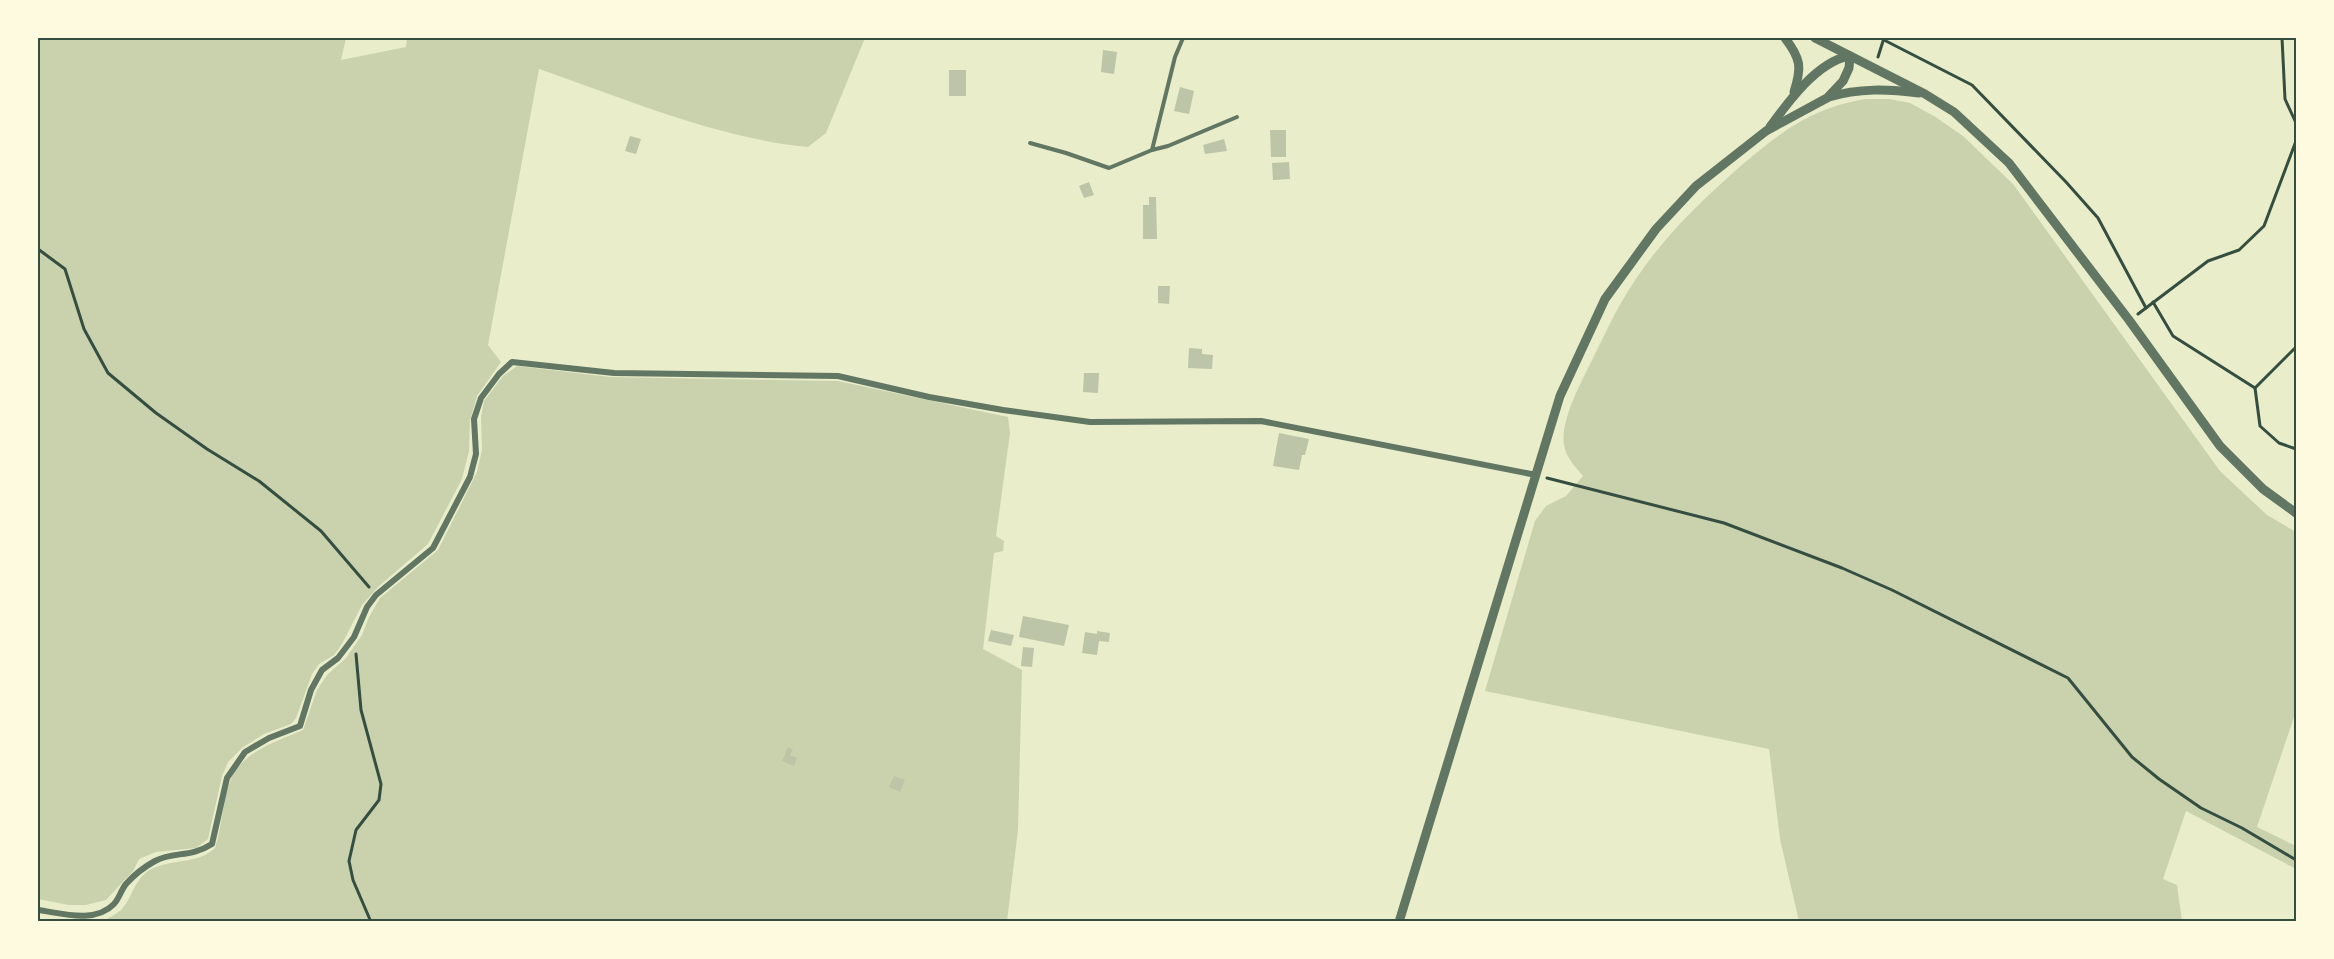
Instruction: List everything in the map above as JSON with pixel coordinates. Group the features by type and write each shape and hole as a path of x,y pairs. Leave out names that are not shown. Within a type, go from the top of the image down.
{"street":[{"path":"1785,38 1800,62 1800,76 1794,94"},
{"path":"1815,38 1925,94 1954,112 2009,163 2129,320 2220,446 2263,489 2296,513"},
{"path":"1766,131 1794,94 1838,58 1850,56"},
{"path":"1827,98 1843,81 1849,68 1850,56"},
{"path":"1399,921 1560,396 1605,299 1656,229 1696,186 1766,131 1827,98 1849,91 1871,90 1925,94"},
{"path":"38,909 68,914 97,915 113,905 126,884 144,867 163,857 192,854 212,844 227,778 246,752 269,738 300,726 311,690 322,670 338,658 354,637 367,607 376,595 433,548 470,477 476,454 474,419 481,398 499,374 512,362 614,373 838,376 960,402 1090,422 1261,421 1536,475"}],"lane":[{"path":"1152,150 1175,57 1183,38"},
{"path":"1030,143 1109,168 1237,117"}],"path":[{"path":"2282,38 2285,99 2296,123"},
{"path":"1875,68 1884,39 1972,85 2066,182 2098,219 2145,308"},
{"path":"2129,320 2208,261 2239,250 2264,226 2296,141"},
{"path":"38,249 65,269 84,329 108,373 156,413 207,449 259,481 321,531 376,595"},
{"path":"2153,302 2173,336 2255,388"},
{"path":"2255,388 2296,347"},
{"path":"2255,388 2260,426 2279,442 2296,449"},
{"path":"1536,475 1724,523 1752,533 1892,590 2068,678 2132,757 2158,779 2200,808 2242,828 2296,860"},
{"path":"354,637 361,710 381,784 379,800 356,830 349,861 353,880 371,921"}],"green space":[{"path":"38,38 346,38 341,60 406,47 407,38 865,38 826,133 808,147 739,135 705,126 539,69 488,345 501,362 477,396 470,420 469,451 462,479 428,544 379,586 362,605 342,644 334,655 319,664 312,674 296,718 291,724 264,734 242,748 228,762 222,776 208,839 196,848 156,852 139,859 133,871 106,900 86,905 69,905 38,899"},
{"path":"1865,99 1889,99 1910,103 1934,116 1963,136 2013,184 2220,471 2267,515 2296,532 2296,711 2257,827 2296,846 2296,869 2186,811 2163,879 2177,885 2182,921 1799,921 1780,839 1769,749 1485,691 1535,521 1546,506 1566,496 1583,476 1571,462 1565,449 1565,423 1584,376 1633,283 1676,228 1708,195 1758,152 1785,131 1814,115 1830,108"},
{"path":"517,366 610,377 838,381 1008,417 1010,433 996,536 1004,541 1003,551 994,553 983,649 1022,670 1018,830 1007,921 100,922 121,910 139,880 148,871 165,864 200,857 215,848 228,787 237,769 252,754 262,748 303,730 317,690 327,675 346,658 362,635 380,598 438,550 477,472 482,450 481,417 484,401 503,376"}],"building":[{"path":"1103,50 1117,52 1114,74 1101,72"},
{"path":"949,70 966,70 966,96 949,96"},
{"path":"1180,87 1194,91 1189,114 1174,111"},
{"path":"1270,130 1286,130 1286,157 1271,157"},
{"path":"630,136 641,139 636,154 625,151"},
{"path":"1224,139 1227,151 1205,154 1203,145"},
{"path":"1289,162 1290,179 1273,180 1272,163"},
{"path":"1089,182 1094,195 1084,198 1079,186"},
{"path":"1149,197 1156,197 1157,239 1143,239 1143,205 1149,205"},
{"path":"1158,286 1170,286 1169,304 1158,303"},
{"path":"1189,348 1202,349 1202,354 1213,355 1212,369 1188,368"},
{"path":"1084,373 1099,373 1098,393 1083,392"},
{"path":"1279,433 1309,439 1299,470 1273,466"},
{"path":"1023,616 1069,625 1064,646 1019,637"},
{"path":"991,630 1014,635 1011,646 988,641"},
{"path":"1097,631 1110,633 1109,642 1099,641 1097,655 1082,653 1085,632 1097,634"},
{"path":"1023,647 1034,648 1032,667 1021,666"},
{"path":"788,747 793,750 790,755 797,758 794,766 782,761"},
{"path":"894,776 905,780 900,792 889,787"}]}
